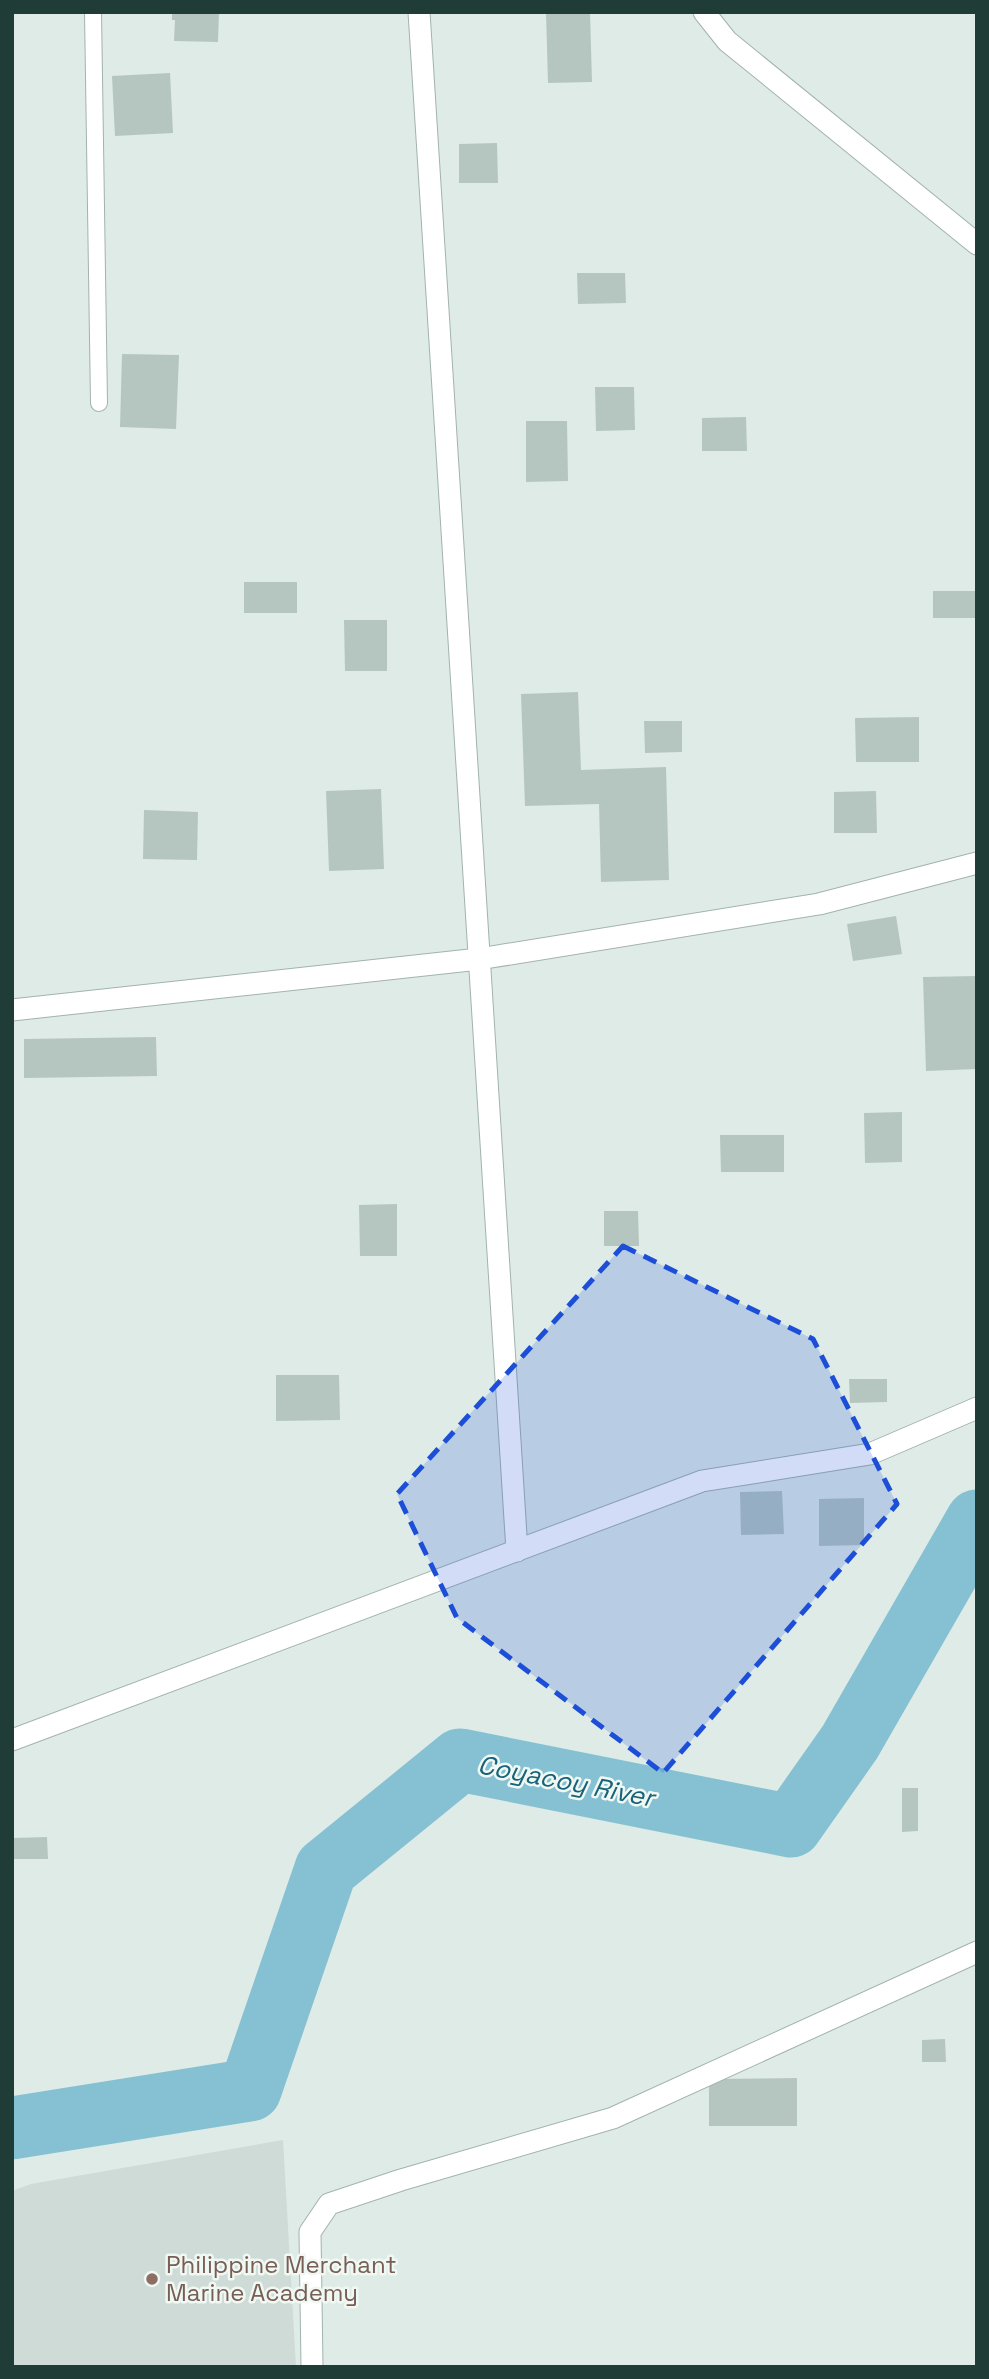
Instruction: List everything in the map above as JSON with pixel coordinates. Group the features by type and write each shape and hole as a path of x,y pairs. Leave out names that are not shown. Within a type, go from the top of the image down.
{"street":[{"path":"419,12 517,1551"},
{"path":"704,12 727,41 977,244"},
{"path":"12,1010 479,959 819,904 977,863"},
{"path":"12,1740 702,1481 870,1454 977,1408"},
{"path":"312,2367 310,2232 329,2204 401,2180 613,2118 977,1952"}],"lane":[{"path":"93,12 99,402"}],"highlighted area":[{"path":"623,1246 813,1339 897,1504 663,1773 457,1618 397,1494"}],"shaded area":[{"name":"Philippine Merchant Marine Academy","path":"283,2140 296,2367 12,2367 12,2191 31,2184"}],"building":[{"path":"172,12 219,12 218,42 174,41 175,20 172,20"},
{"path":"546,12 590,12 592,82 548,83"},
{"path":"170,73 173,133 115,136 112,76"},
{"path":"497,143 498,183 459,183 459,144"},
{"path":"577,273 625,273 626,303 578,304"},
{"path":"122,354 179,355 176,429 120,427"},
{"path":"595,387 634,387 635,430 596,431"},
{"path":"746,417 747,451 702,451 702,418"},
{"path":"526,421 567,421 568,481 526,482"},
{"path":"244,582 297,582 297,613 244,613"},
{"path":"933,591 977,591 977,618 933,618"},
{"path":"344,620 387,620 387,671 345,671"},
{"path":"578,692 581,770 666,767 669,880 601,882 599,804 525,806 521,694"},
{"path":"919,717 919,762 856,762 855,718"},
{"path":"644,721 682,721 682,752 645,753"},
{"path":"381,789 384,869 329,871 326,791"},
{"path":"876,791 877,833 834,833 834,792"},
{"path":"144,810 198,812 197,860 143,859"},
{"path":"896,916 902,954 853,961 847,924"},
{"path":"977,976 977,1069 926,1071 923,977"},
{"path":"156,1037 157,1076 24,1078 24,1039"},
{"path":"902,1112 902,1162 865,1163 864,1113"},
{"path":"720,1135 784,1135 784,1172 721,1172"},
{"path":"397,1204 397,1256 360,1256 359,1205"},
{"path":"604,1211 638,1211 639,1246 604,1246"},
{"path":"276,1375 339,1375 340,1420 276,1421"},
{"path":"849,1379 887,1379 887,1402 850,1403"},
{"path":"782,1491 784,1534 741,1535 740,1492"},
{"path":"864,1498 864,1545 819,1546 819,1499"},
{"path":"902,1788 918,1788 918,1831 902,1832"},
{"path":"47,1837 48,1859 13,1859 13,1838"},
{"path":"945,2039 946,2062 922,2062 922,2040"},
{"path":"797,2078 797,2126 709,2126 709,2079"}],"waterway":[{"name":"Coyacoy River","path":"12,2128 250,2090 326,1869 460,1760 791,1826 850,1742 977,1521"}],"place":[{"name":"Philippine Merchant Marine Academy","path":"152,2279"}]}
